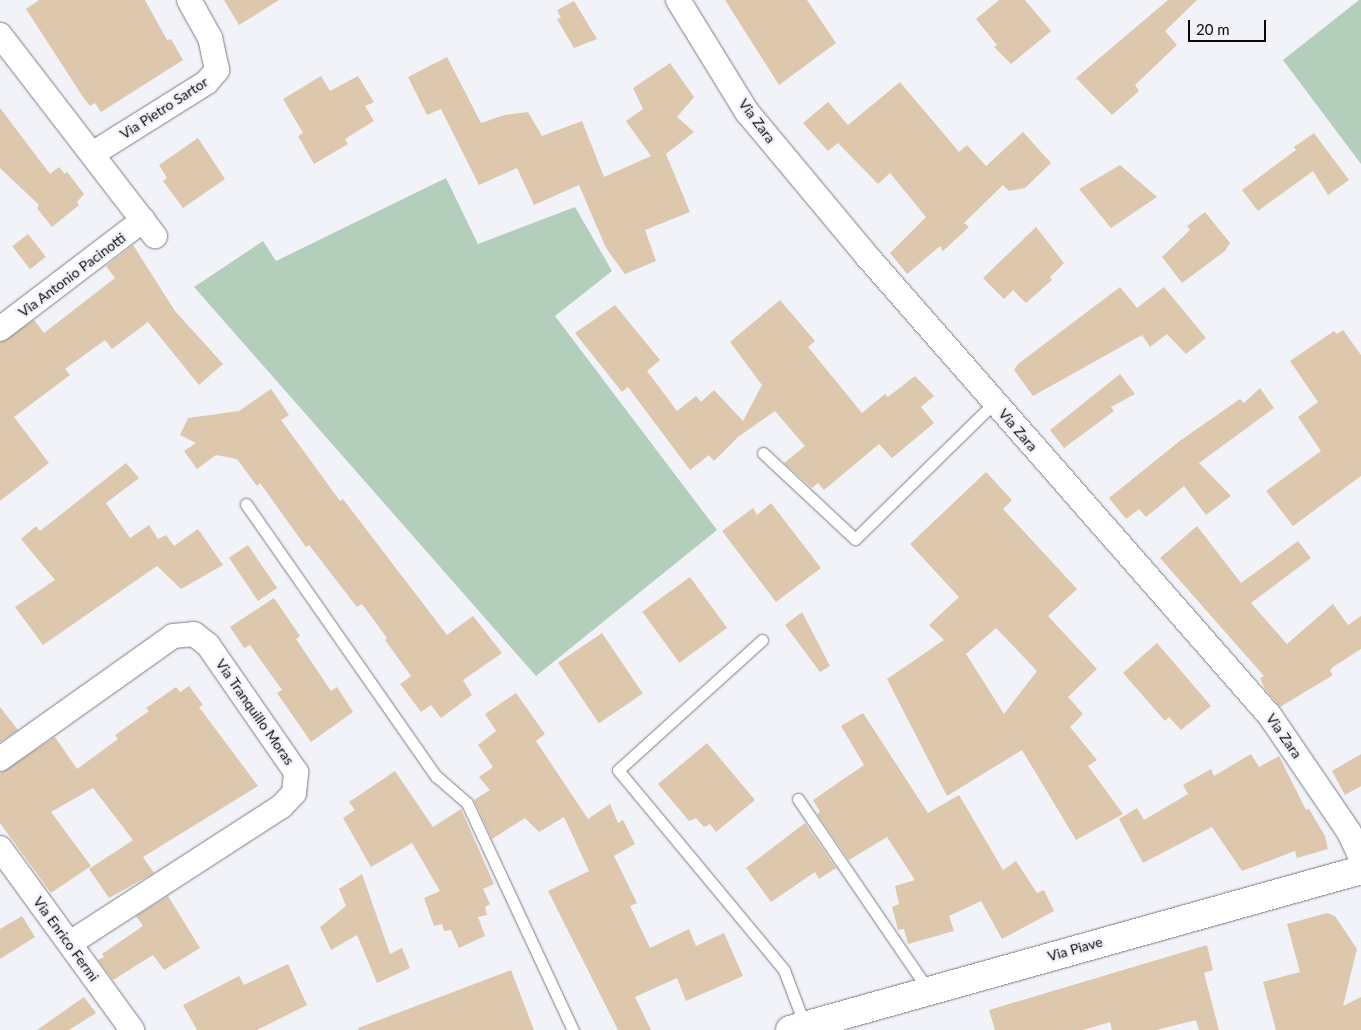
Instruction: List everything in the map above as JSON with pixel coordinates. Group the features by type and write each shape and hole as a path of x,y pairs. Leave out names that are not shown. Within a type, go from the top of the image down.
{"street":[{"name":"Via Pietro Sartor","path":"94,153 208,82 217,70 210,38 189,0"},
{"name":"Via Zara","path":"678,0 747,112 994,403 1270,716 1349,832 1361,858"},
{"path":"0,35 94,153"},
{"name":"Via Antonio Pacinotti","path":"0,330 149,228 94,153"},
{"name":"Via Tranquillo Moras","path":"0,760 173,636 194,634 208,645 296,772 294,792 282,806 70,943"},
{"name":"Via Enrico Fermi","path":"0,848 132,1030"},
{"name":"Via Piave","path":"798,1028 1361,870"}],"lane":[{"path":"763,453 855,539 994,403"},
{"path":"246,504 436,776 467,803 573,1030"},
{"path":"762,640 618,770 784,970 798,1028"},
{"path":"798,799 929,990"}],"green space":[{"path":"1361,0 1361,164 1283,60"},
{"path":"446,178 478,244 575,207 612,271 555,316 717,530 536,676 194,287 263,241 276,261"}],"building":[{"path":"39,0 145,0 167,40 171,39 183,60 101,112 95,103 90,106 83,97 26,9"},
{"path":"224,0 279,0 239,25"},
{"path":"725,0 807,0 836,43 779,85"},
{"path":"999,0 1025,0 1051,31 1011,64 994,47 997,45 976,19"},
{"path":"1168,0 1197,0 1165,31 1177,45 1135,85 1139,91 1112,115 1076,78"},
{"path":"574,1 597,39 574,48 557,19 561,18 557,10"},
{"path":"447,57 481,123 505,115 528,112 542,136 582,121 604,177 651,156 626,121 643,109 633,88 670,63 694,97 677,117 694,132 666,154 690,212 645,230 656,261 625,274 606,248 579,185 534,205 517,168 479,185 441,109 427,115 408,77"},
{"path":"321,76 330,91 358,76 374,102 365,106 374,121 345,139 348,144 314,164 298,136 303,133 283,99"},
{"path":"900,82 959,152 967,145 986,166 1023,132 1051,163 1025,188 1009,191 1003,185 964,223 969,227 943,251 940,246 907,274 890,253 926,217 890,173 878,184 838,143 828,151 803,123 828,102 848,125"},
{"path":"0,108 50,174 59,167 65,174 67,172 84,194 77,202 79,205 52,227 37,208 39,205 0,168"},
{"path":"1314,133 1349,180 1328,195 1313,171 1258,211 1242,190 1296,150 1294,147"},
{"path":"198,138 225,179 183,208 163,181 167,178 159,165"},
{"path":"1120,165 1157,197 1111,228 1079,189"},
{"path":"1205,212 1230,243 1225,251 1182,283 1162,257 1190,230 1187,226"},
{"path":"1036,227 1064,263 1050,277 1052,280 1026,303 1013,290 1004,299 983,278"},
{"path":"28,234 46,257 30,269 12,246"},
{"path":"133,245 175,311 223,364 199,385 148,322 112,349 105,340 65,369 70,375 14,417 49,463 0,501 0,342 34,320 44,333 115,278 106,266"},
{"path":"1120,287 1137,308 1164,287 1206,338 1186,354 1167,334 1150,347 1142,335 1033,396 1014,370 1018,364"},
{"path":"780,300 815,341 808,347 862,413 885,394 888,397 915,376 934,396 921,407 934,423 892,458 879,444 824,490 818,483 812,488 784,463 805,446 775,411 738,437 714,461 709,455 690,470 628,387 622,392 575,333 615,305 660,360 647,371 677,411 696,396 701,402 714,390 743,421 762,385 730,342"},
{"path":"1343,330 1361,355 1361,476 1293,526 1266,491 1321,451 1298,417 1318,402 1290,361 1334,331 1337,334"},
{"path":"1120,374 1135,394 1111,407 1114,411 1064,448 1050,430"},
{"path":"1260,388 1274,408 1199,463 1231,496 1206,515 1184,486 1146,517 1139,509 1126,519 1109,498 1181,440 1240,399 1244,403"},
{"path":"271,389 289,415 281,420 340,501 343,499 447,635 473,616 502,653 463,680 472,695 441,718 431,705 421,712 400,684 411,676 385,640 387,638 362,604 357,607 309,545 306,547 260,483 257,486 237,459 216,455 197,469 184,451 196,443 180,435 188,418 239,411"},
{"path":"126,463 139,478 106,503 130,538 149,525 158,539 166,535 174,546 198,529 223,565 181,589 157,566 43,645 15,607 55,580 21,539 36,526 40,531"},
{"path":"986,472 1012,500 1003,509 1077,589 1048,616 1097,669 1068,697 1083,714 1070,727 1097,760 1088,766 1123,814 1076,840 1022,750 947,796 887,679 944,640 929,625 959,597 910,544","holes":["996,628 1037,671 1004,714 966,654"]},
{"path":"771,503 821,568 776,602 722,531 753,508 757,515"},
{"path":"1197,526 1241,583 1298,541 1311,558 1251,603 1287,644 1333,604 1348,625 1361,616 1361,649 1333,667 1330,671 1333,675 1280,707 1265,689 1260,678 1264,676 1160,558"},
{"path":"248,545 277,588 258,601 229,558"},
{"path":"690,577 727,628 679,663 642,612"},
{"path":"274,598 300,636 296,639 331,691 337,687 353,712 311,742 277,693 282,690 250,645 244,648 230,627"},
{"path":"802,612 830,666 820,672 785,625"},
{"path":"602,633 643,694 599,723 558,663"},
{"path":"1157,643 1211,706 1181,730 1169,717 1165,721 1123,673"},
{"path":"189,686 203,705 199,707 258,786 143,857 154,873 109,898 89,869 133,840 93,788 51,812 91,866 51,893 0,823 0,773 55,737 77,769 118,739 115,735 149,711 146,708 176,687 180,692"},
{"path":"516,693 545,734 536,741 588,819 610,804 618,823 623,820 635,844 614,856 637,903 630,906 650,948 689,929 696,946 724,933 743,976 686,1001 677,978 635,997 651,1030 618,1030 548,891 589,871 564,817 539,832 525,818 492,839 474,800 490,790 479,777 493,767 478,745 496,731 485,714"},
{"path":"0,707 18,730 0,742"},
{"path":"863,713 928,813 959,795 1003,870 1016,861 1037,893 1044,890 1054,911 1002,939 981,901 949,916 954,931 908,944 904,929 898,930 892,907 899,904 895,886 915,880 887,837 849,860 817,814 820,812 813,800 864,765 841,726"},
{"path":"707,743 755,800 716,832 710,824 704,827 696,818 689,821 658,784"},
{"path":"1251,754 1259,767 1279,756 1306,810 1309,809 1325,836 1328,849 1297,858 1295,851 1242,871 1212,827 1143,863 1119,819 1137,808 1144,820 1188,794 1183,785 1211,769 1214,776"},
{"path":"1361,754 1361,786 1345,795 1332,771"},
{"path":"395,771 433,827 461,809 494,884 483,889 490,904 485,907 487,915 478,917 485,936 459,948 451,930 444,931 442,924 434,926 424,898 440,891 412,843 371,867 343,818 355,810 349,802"},
{"path":"805,823 836,868 819,879 815,872 771,902 746,868"},
{"path":"362,874 390,954 402,948 410,968 377,983 357,935 331,950 320,927 346,906 339,889"},
{"path":"168,896 200,948 164,970 153,955 113,980 98,960 104,957 102,954 143,926 136,916"},
{"path":"1327,913 1335,916 1357,949 1343,1006 1361,997 1361,1030 1276,1030 1263,982 1300,972 1287,924"},
{"path":"22,916 35,937 0,959 0,929"},
{"path":"1207,945 1213,970 1204,973 1219,1030 1199,1030 1196,1020 1156,1030 1112,1030 1110,1022 1083,1030 995,1030 989,1010"},
{"path":"288,964 307,1005 257,1030 197,1030 183,1005 239,976 244,985"},
{"path":"511,970 534,1030 359,1030 358,1028"},
{"path":"84,997 96,1013 69,1030 37,1030"}]}
